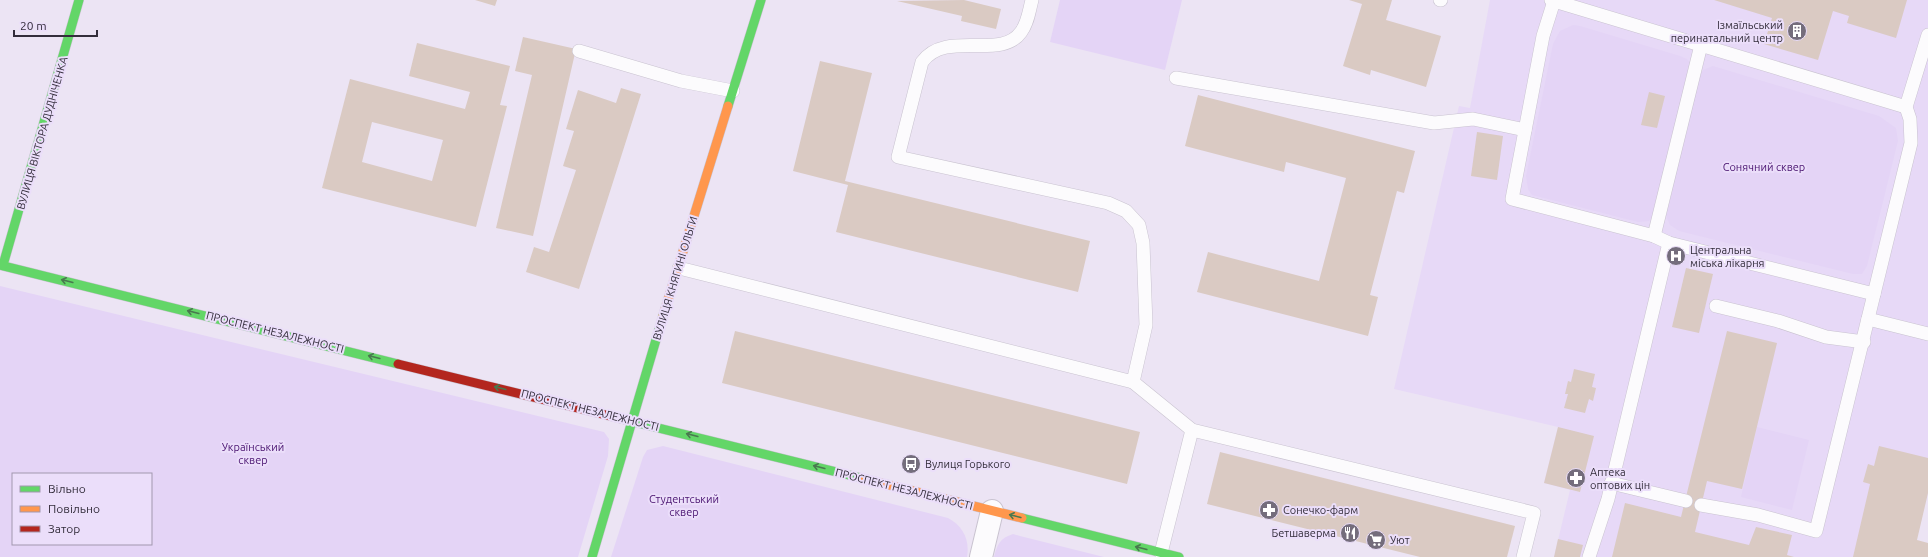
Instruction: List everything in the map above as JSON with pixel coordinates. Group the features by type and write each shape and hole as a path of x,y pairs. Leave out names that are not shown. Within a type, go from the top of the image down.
{"main road":[{"name":"ВУЛИЦЯ ВІКТОРА ДУДНІЧЕНКА","path":"2,265 79,0"},
{"name":"ВУЛИЦЯ КНЯГИНІ ОЛЬГИ","path":"592,557 761,0"},
{"name":"ПРОСПЕКТ НЕЗАЛЕЖНОСТІ","path":"2,265 633,420 1179,557"}],"street":[{"path":"981,557 992,511"}],"lane":[{"path":"1032,0 1026,24 1021,33 1012,40 1003,44 947,46 928,54 922,62 898,156 1108,203 1126,211 1139,224 1143,243 1146,325 1133,382"},
{"path":"1874,294 1669,243 1654,236 1512,199 1543,36 1553,0 1906,107"},
{"path":"1701,504 1758,515 1816,531 1864,342 1868,319 1911,143 1910,119 1906,107 1928,35"},
{"path":"1654,236 1701,45"},
{"path":"579,52 681,81 733,91"},
{"path":"1176,78 1434,122 1473,119 1525,130"},
{"path":"1589,557 1611,483 1669,243"},
{"path":"679,268 1133,382 1192,430 1534,513 1523,557"},
{"path":"1716,306 1778,321 1826,337 1864,342"},
{"path":"1868,319 1928,334"},
{"path":"1161,553 1192,430"},
{"path":"1611,483 1686,501"}],"shaded area":[{"name":"Центральна міська лікарня","path":"1490,0 1928,0 1928,493 1912,557 1554,557 1570,490 1544,483 1558,427 1394,389 1459,106 1470,108"}],"green space":[{"path":"1060,0 1182,0 1165,70 1050,42"},
{"path":"1573,25 1680,56 1687,59 1690,63 1652,217 1649,221 1638,222 1532,195 1528,189 1526,176 1553,44 1560,31"},
{"name":"Сонячний сквер","path":"1713,66 1879,116 1896,128 1898,141 1867,266 1862,274 1853,274 1679,231 1670,225 1666,216 1700,75 1703,70"},
{"name":"Український сквер","path":"0,286 604,432 609,439 608,456 578,557 0,557"},
{"path":"1757,427 1809,440 1792,510 1741,497"},
{"name":"Студентський сквер","path":"663,446 948,518 958,525 964,534 968,551 967,557 611,557 643,457 647,450"},
{"path":"1013,534 1104,557 994,557 1000,542"}],"building":[{"path":"475,0 497,0 495,6"},
{"path":"964,0 1001,9 996,29 961,21 962,16 897,1"},
{"path":"1349,0 1392,0 1386,20 1441,36 1426,87 1371,70 1370,75 1343,66 1362,4"},
{"name":"Ізмаїльський перинатальний центр","path":"1714,0 1907,0 1896,38 1847,23 1849,16 1833,11 1818,60 1764,44 1772,18"},
{"path":"523,37 576,49 533,236 496,228 532,75 515,71"},
{"path":"417,43 510,66 500,105 507,106 476,227 322,188 350,79 465,109 470,92 409,76","holes":["372,122 443,140 432,181 362,162"]},
{"path":"820,61 872,73 845,181 1090,241 1078,292 836,232 848,185 793,171"},
{"path":"621,88 641,94 579,289 526,272 534,247 549,252 576,170 563,166 574,131 566,129 578,90 616,103"},
{"path":"1649,92 1665,96 1657,128 1641,125"},
{"path":"1198,95 1415,151 1404,193 1397,191 1370,295 1378,297 1368,336 1197,292 1208,252 1319,281 1346,178 1286,162 1284,172 1185,146"},
{"path":"1477,132 1503,136 1497,180 1471,176"},
{"path":"1686,268 1713,274 1699,333 1672,327"},
{"path":"735,331 1140,432 1127,484 722,383"},
{"path":"1727,331 1777,343 1742,489 1707,481 1695,532 1749,545 1756,527 1792,535 1787,555 1794,557 1612,557 1625,503 1681,517"},
{"path":"1574,369 1595,374 1592,387 1596,388 1593,401 1589,399 1585,413 1564,408 1568,394 1565,394 1568,381 1571,382"},
{"path":"1558,427 1594,436 1580,492 1544,483"},
{"path":"1879,446 1928,458 1928,493 1917,540 1928,543 1928,557 1853,557 1870,484 1863,482 1868,464 1874,466"},
{"path":"1220,452 1515,526 1507,557 1420,557 1207,504"},
{"path":"1558,539 1583,545 1580,557 1554,557"}],"traffic: fast":[{"path":"3,265 79,0"},
{"path":"728,106 761,0"},
{"path":"0,265 398,364"},
{"path":"592,557 663,316"},
{"path":"614,417 865,479"},
{"path":"1022,518 1179,557"}],"traffic: slow":[{"path":"663,316 728,106"},
{"path":"865,479 1022,518"}],"traffic: jam":[{"path":"398,364 614,417"}],"place":[{"name":"Ізмаїльський перинатальний центр","path":"1797,31"},
{"name":"Центральна міська лікарня","path":"1676,256"},
{"name":"Вулиця Горького","path":"911,464"},
{"name":"Аптека оптових цін","path":"1576,478"},
{"name":"Сонечко-фарм","path":"1269,510"},
{"name":"Бетшаверма","path":"1350,533"},
{"name":"Уют","path":"1376,540"}]}
